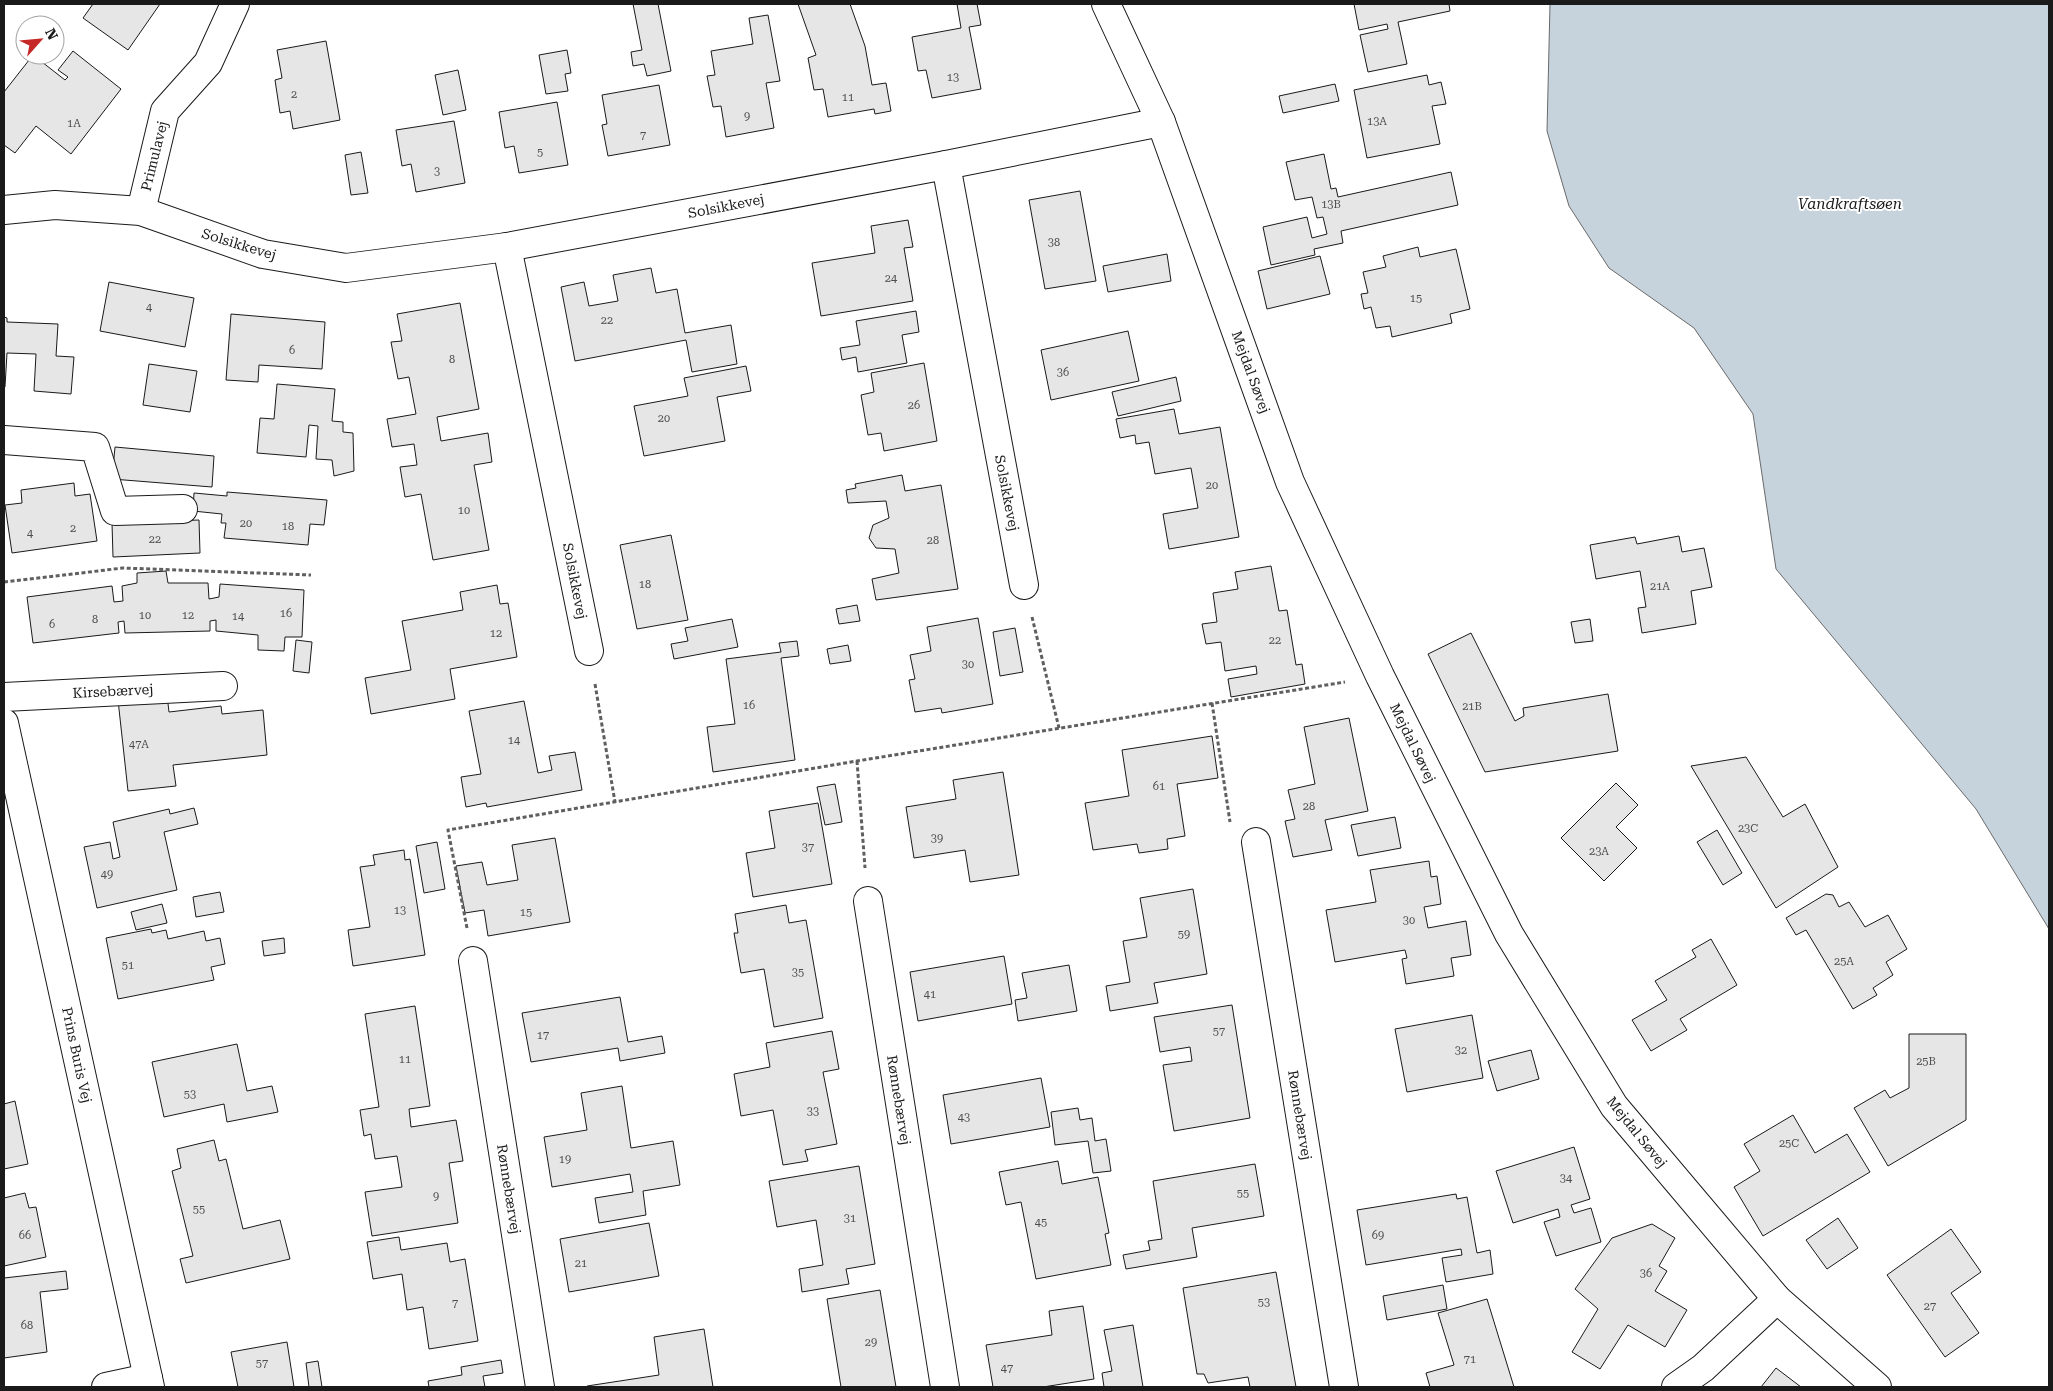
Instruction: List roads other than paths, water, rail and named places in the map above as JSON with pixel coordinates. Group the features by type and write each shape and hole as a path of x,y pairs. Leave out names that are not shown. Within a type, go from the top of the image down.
{"street":[{"name":"Primulavej","path":"141,211 165,111 208,63 235,4"},
{"name":"Mejdal Søvej","path":"1106,4 1161,122 1290,482 1380,676 1509,934 1614,1106 1776,1299 1877,1387"},
{"name":"Solsikkevej","path":"4,210 55,205 141,211 263,254 346,268 507,246 946,165 1161,122"},
{"name":"Solsikkevej","path":"946,165 1024,585"},
{"name":"Solsikkevej","path":"507,246 589,651"},
{"path":"4,440 95,447 115,510 183,509"},
{"name":"Kirsebærvej","path":"4,697 223,686"},
{"name":"Prins Buris Vej","path":"4,723 149,1383"},
{"name":"Rønnebærvej","path":"1256,842 1344,1387"},
{"name":"Rønnebærvej","path":"868,901 945,1387"},
{"name":"Rønnebærvej","path":"473,961 540,1387"},
{"path":"1676,1387 1703,1368 1776,1299"},
{"path":"106,1387 149,1383"}],"water":[{"name":"Vandkraftsøen","path":"1550,4 2049,4 2049,929 1976,809 1776,569 1753,414 1694,328 1609,268 1569,206 1547,131"}]}
